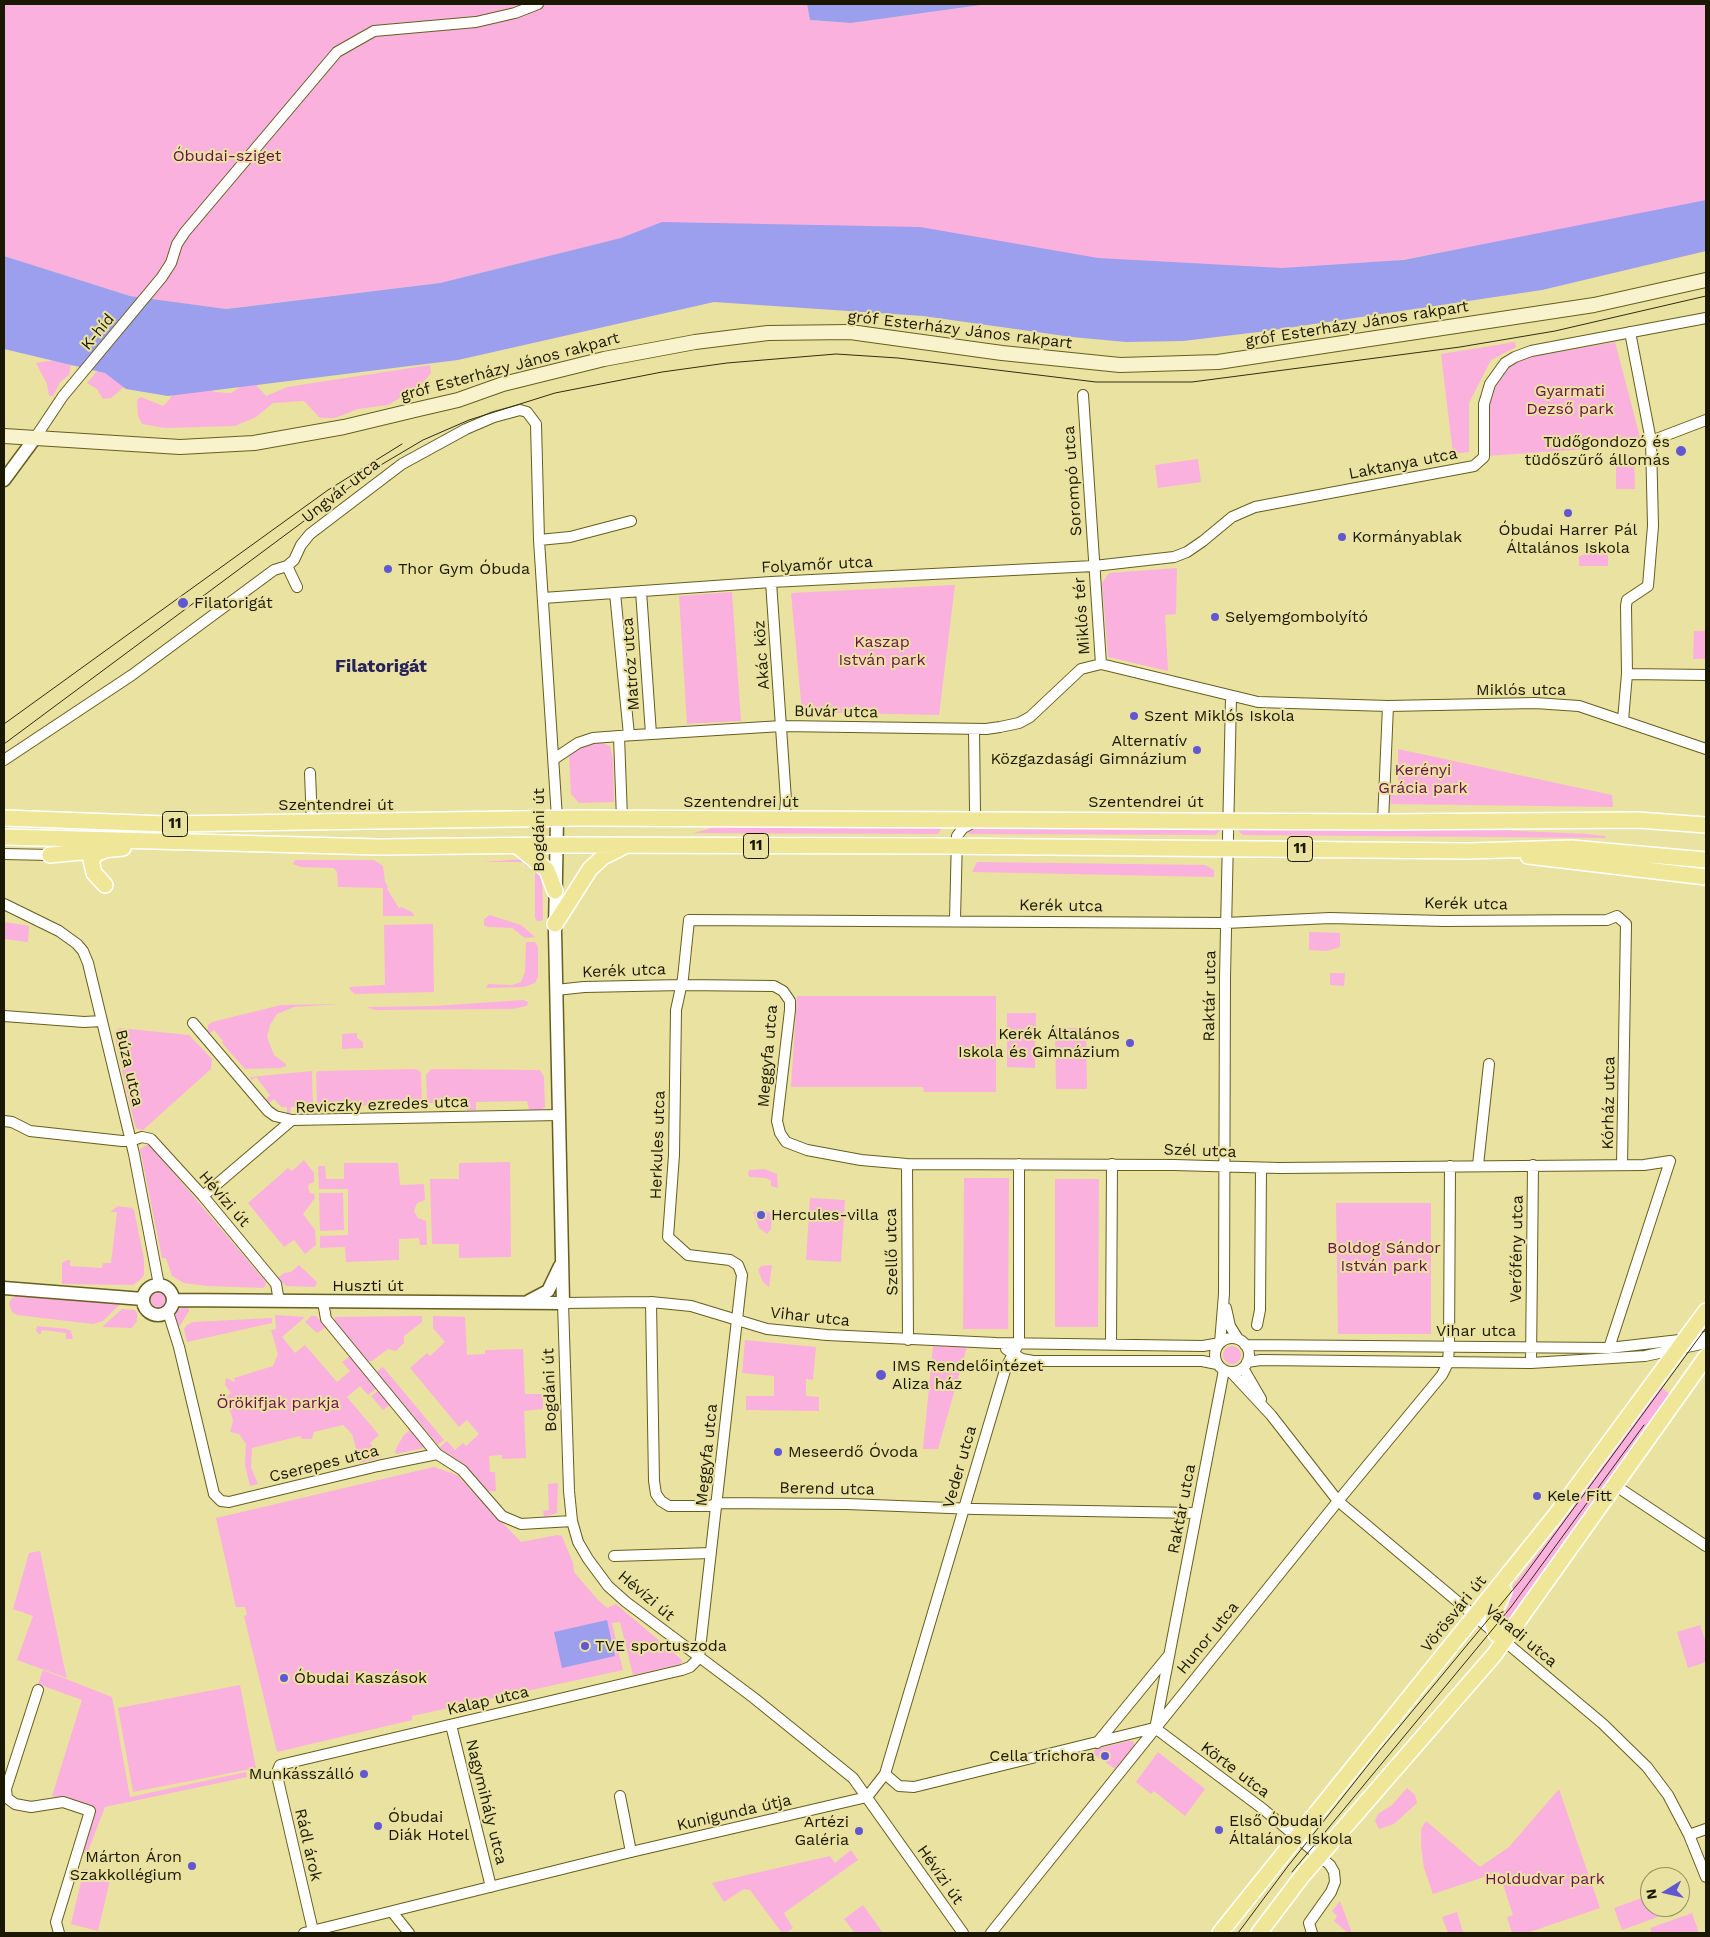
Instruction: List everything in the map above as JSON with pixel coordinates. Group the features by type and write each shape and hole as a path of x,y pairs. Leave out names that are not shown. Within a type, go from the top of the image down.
{"main road":[{"name":"gróf Esterházy János rakpart","path":"4,436 180,447 254,443 344,427 458,400 502,384 604,359 695,342 768,333 850,332 1002,353 1120,365 1218,362 1594,305 1706,280"},
{"name":"Szentendrei út","path":"6,818 167,824 312,824 556,818 1383,822 1638,820 1706,826"},
{"name":"11","path":"6,837 139,840 292,847 556,845 956,846 1469,851 1535,847 1610,850 1706,860"},
{"path":"50,855 126,848 139,840"},
{"path":"555,924 590,869 603,857 627,845"},
{"path":"517,846 547,870 556,891"},
{"path":"105,850 96,854 91,860 94,873 105,885"},
{"path":"1469,851 1555,858 1706,877"},
{"name":"Vörösvári út","path":"1220,1933 1296,1836 1518,1563 1706,1311"},
{"path":"1259,1933 1319,1856 1500,1638 1616,1486 1706,1356"},
{"path":"1500,1638 1493,1623 1494,1613 1518,1563"}],"street":[{"name":"K-híd","path":"35,438 63,396 155,287 169,267 177,244 185,232 337,52 374,31 476,22 515,13 538,4"},
{"name":"Laktanya utca","path":"1094,566 1174,557 1187,552 1232,517 1255,507 1474,466 1484,457 1484,404 1490,384 1505,363 1531,351 1706,318"},
{"path":"1623,720 1627,674 1627,600 1648,586 1653,526 1651,441 1630,332"},
{"name":"Sorompó utca","path":"1082,395 1094,566"},
{"name":"Bogdáni út","path":"520,410 527,412 536,424 538,540 554,758 556,990 563,1303 569,1491 572,1521"},
{"name":"Ungvár utca","path":"287,566 294,560 301,545 310,534 402,464 466,429 494,417 520,410"},
{"path":"1651,441 1706,420"},
{"path":"4,480 35,438"},
{"path":"538,540 570,537 631,521"},
{"path":"4,760 132,675 274,570 287,566 297,587"},
{"name":"Folyamőr utca","path":"543,598 771,582 1094,566"},
{"name":"Miklós tér","path":"1094,566 1101,664"},
{"name":"Akác köz","path":"771,582 785,778 785,813 771,820"},
{"name":"Matróz utca","path":"641,591 651,734"},
{"name":"Matróz utca","path":"615,593 624,736 622,819"},
{"name":"Miklós utca","path":"1101,664 1258,702 1388,706 1536,703 1579,706 1706,749"},
{"name":"Búvár utca","path":"554,758 564,750 585,741 624,736 782,726 974,729 1019,723 1030,717 1081,669 1101,664"},
{"path":"1627,674 1706,675"},
{"name":"Raktár utca","path":"1220,1342 1224,1294 1226,923 1232,697"},
{"path":"1383,822 1388,706"},
{"path":"974,729 975,812 983,820"},
{"path":"310,773 312,824"},
{"path":"956,920 957,836 963,828 972,822 983,820"},
{"path":"4,854 50,855"},
{"name":"Búza utca","path":"4,904 59,931 83,951 102,1021 130,1141 159,1285"},
{"name":"Kerék utca","path":"556,990 584,987 682,985 689,920 1226,923 1330,918 1607,920 1617,916 1623,919"},
{"name":"Kórház utca","path":"1609,1348 1670,1161 1651,1165 1622,1165 1626,924 1623,919"},
{"name":"Meggyfa utca","path":"682,985 774,986 783,991 790,1001 777,1121 782,1138"},
{"name":"Herkules utca","path":"682,985 676,1010 674,1155 668,1237 688,1255 730,1260"},
{"path":"4,1016 102,1021"},
{"path":"193,1023 268,1111 274,1116 292,1120"},
{"path":"1478,1165 1489,1064"},
{"name":"Reviczky ezredes utca","path":"203,1196 292,1120 559,1115"},
{"path":"4,1121 12,1122 30,1131 130,1141"},
{"name":"Hévízi út","path":"130,1141 142,1137 151,1139 203,1196 276,1284 279,1301"},
{"name":"Szél utca","path":"782,1138 786,1142 806,1150 861,1160 906,1164 1112,1164 1225,1168 1622,1165"},
{"name":"Szellő utca","path":"906,1164 908,1340"},
{"path":"1018,1343 1019,1164"},
{"path":"1111,1344 1112,1164"},
{"name":"Verőfény utca","path":"1531,1363 1533,1165"},
{"path":"1448,1363 1450,1166"},
{"path":"1257,1325 1260,1310 1261,1168"},
{"name":"Bogdáni út","path":"522,1304 540,1297 548,1291 562,1258"},
{"name":"Meggyfa utca","path":"699,1658 742,1275 738,1265 730,1260"},
{"path":"159,1285 169,1289 174,1300 168,1312 160,1315 147,1311 143,1299 148,1289 159,1285"},
{"path":"4,1288 143,1299"},
{"name":"Raktár utca","path":"1224,1294 1227,1317 1242,1342"},
{"name":"Huszti út","path":"174,1300 563,1303"},
{"path":"322,1302 326,1319 438,1454 462,1470 508,1520 521,1524 572,1521"},
{"name":"Vihar utca","path":"563,1303 651,1302 691,1306 767,1329 908,1340 1203,1346 1220,1342"},
{"name":"Berend utca","path":"651,1302 654,1481 656,1494 661,1501 669,1506 680,1508 710,1506 717,1503 897,1505 963,1509 1196,1513"},
{"name":"Cserepes utca","path":"168,1312 179,1347 214,1494 218,1499 230,1502 378,1466 438,1454"},
{"name":"Vihar utca","path":"1245,1365 1261,1360 1531,1363 1645,1356 1706,1337"},
{"path":"996,1343 1022,1359 1033,1361 1202,1361 1224,1369 1245,1365 1249,1353 1242,1342 1229,1338 1220,1342 1215,1356 1224,1369"},
{"name":"Vihar utca","path":"1242,1342 1609,1348 1706,1343"},
{"name":"Veder utca","path":"885,1774 1006,1367 1018,1343"},
{"name":"Hunor utca","path":"991,1933 1338,1501 1442,1375 1448,1363"},
{"name":"Váradi utca","path":"1245,1365 1271,1415"},
{"name":"Raktár utca","path":"1155,1728 1224,1369"},
{"name":"Váradi utca","path":"1224,1369 1271,1415 1338,1501 1603,1724 1647,1767 1660,1783 1689,1835 1706,1877"},
{"path":"1616,1486 1706,1546"},
{"name":"Hévízi út","path":"572,1521 578,1542 608,1586 699,1658 754,1698 853,1778 963,1933"},
{"path":"614,1556 711,1553"},
{"name":"Raktár utca","path":"1097,1743 1169,1654"},
{"name":"Kalap utca","path":"280,1765 682,1670 690,1667 699,1658"},
{"path":"38,1690 6,1789 7,1798 15,1804 31,1807 63,1802 90,1811 56,1922 59,1933"},
{"name":"Nagymihály utca","path":"451,1725 491,1887"},
{"path":"867,1797 885,1774 899,1786 914,1788 1155,1728"},
{"name":"Körte utca","path":"1155,1728 1296,1836 1333,1868 1335,1882 1331,1892 1309,1923 1312,1933"},
{"name":"Rádl árok","path":"280,1765 277,1772 278,1780 308,1932"},
{"path":"620,1796 631,1852"},
{"name":"Kunigunda útja","path":"308,1932 631,1852 867,1797"},
{"path":"1689,1835 1706,1829"},
{"path":"393,1912 409,1933"}],"green space":[{"name":"Óbudai-sziget","path":"4,4 807,4 810,20 851,23 988,4 1706,4 1706,200 1693,206 1341,271 1322,266 1302,267 1282,273 1198,264 614,240 440,283 225,309 130,296 4,256"},
{"path":"1515,342 1516,347 1491,360 1469,403 1469,452 1453,454 1441,354"},
{"name":"Gyarmati Dezső park","path":"1615,342 1641,441 1629,446 1487,456 1488,405 1494,386 1509,365 1530,357"},
{"path":"61,359 71,364 69,375 60,382 53,396 49,396 47,384 36,363"},
{"path":"430,365 431,373 421,385 388,405 358,409 335,418 320,418 304,401 273,403 256,417 235,426 165,428 142,424 138,416 137,400 141,397 163,406 177,386 193,383 215,392 231,393 251,379 266,396 287,387"},
{"path":"100,368 124,381 123,388 111,398 103,399 97,389 87,383"},
{"path":"1634,455 1635,489 1616,489 1616,456"},
{"path":"1198,459 1201,482 1158,488 1155,465"},
{"path":"1608,548 1608,566 1579,566 1579,556"},
{"path":"1177,568 1176,614 1165,615 1168,671 1108,657 1102,583 1109,573"},
{"name":"Kaszap István park","path":"955,585 939,715 802,712 791,593"},
{"path":"732,592 741,721 687,724 679,596"},
{"path":"1694,631 1706,631 1706,659 1693,659"},
{"path":"591,742 601,742 610,746 613,758 614,802 579,803 571,794 569,755"},
{"name":"Kerényi Grácia park","path":"1398,749 1612,795 1613,807 1391,804 1390,795 1398,795"},
{"path":"943,826 938,834 693,833 716,827"},
{"path":"972,826 1218,828 1220,831 1215,835 968,834"},
{"path":"1242,827 1499,830 1586,834 1605,836 1606,838 1243,835 1238,831"},
{"path":"525,859 542,872 543,919 541,921 537,921 535,918 535,869 532,866 526,866 523,862 483,862"},
{"path":"295,860 374,860 383,866 387,889 399,908 402,907 413,913 414,916 383,916 383,888 338,887 337,872 334,868 301,867 293,864"},
{"path":"977,862 1205,865 1214,870 1214,877 972,872"},
{"path":"490,915 521,925 535,937 525,938 512,928 487,927 484,925 484,919"},
{"path":"4,922 29,926 28,942 4,939"},
{"path":"433,924 434,992 355,994 351,991 349,987 385,985 384,925"},
{"path":"1309,932 1340,933 1340,947 1327,951 1309,950"},
{"path":"526,942 535,942 538,947 538,977 535,983 524,987 486,988 488,984 512,985 521,982 525,972"},
{"path":"1330,973 1345,973 1344,986 1330,985"},
{"path":"797,996 996,996 996,1092 924,1092 923,1087 791,1087"},
{"path":"523,1000 528,1002 527,1006 512,1009 374,1010 367,1007 434,1006"},
{"path":"340,1004 294,1007 277,1014 270,1025 267,1037 274,1055 286,1064 286,1066 281,1068 245,1069 222,1043 223,1041 214,1030 207,1035 208,1025 212,1022 281,1005"},
{"path":"1007,1013 1036,1013 1035,1068 1007,1067"},
{"path":"120,1028 189,1035 212,1059 211,1069 143,1130 137,1129 135,1125 126,1088 114,1032"},
{"path":"1055,1028 1086,1028 1087,1089 1056,1089"},
{"path":"357,1033 357,1038 363,1042 363,1048 342,1049 342,1034"},
{"path":"416,1069 421,1072 422,1104 317,1107 316,1073 319,1071"},
{"path":"431,1069 540,1070 544,1077 545,1107 541,1110 529,1110 527,1101 476,1102 476,1110 467,1111 466,1103 427,1103 426,1075"},
{"path":"312,1071 313,1107 291,1107 290,1114 287,1114 287,1107 281,1107 274,1099 269,1103 266,1099 270,1095 256,1077 252,1080 250,1077"},
{"path":"149,1144 266,1282 264,1288 207,1286 184,1283 172,1276 166,1258 162,1258 140,1149"},
{"path":"304,1160 314,1173 314,1182 309,1184 308,1188 315,1198 303,1214 315,1230 316,1245 305,1254 294,1240 284,1247 248,1203 288,1168 292,1171"},
{"path":"510,1162 511,1257 459,1258 459,1244 432,1244 430,1179 459,1179 459,1163"},
{"path":"344,1163 398,1163 400,1185 424,1184 425,1200 417,1203 414,1211 418,1218 426,1221 427,1245 420,1245 419,1238 399,1239 399,1260 346,1262 345,1247 320,1248 320,1236 348,1235 348,1189 319,1189 318,1166 325,1166 326,1179 344,1179"},
{"path":"764,1169 777,1174 778,1188 771,1186 771,1181 766,1178 750,1177 748,1174 749,1170"},
{"path":"964,1178 1009,1178 1008,1329 963,1329"},
{"path":"1055,1179 1099,1179 1098,1327 1055,1327"},
{"path":"319,1193 343,1193 344,1230 320,1231"},
{"path":"810,1198 845,1200 841,1262 806,1260"},
{"name":"Boldog Sándor István park","path":"1336,1203 1431,1203 1431,1334 1338,1334"},
{"path":"118,1206 134,1210 144,1259 144,1275 142,1278 133,1285 62,1284 62,1263 67,1260 70,1260 70,1266 102,1268 103,1263 111,1263 117,1212 110,1212"},
{"path":"761,1209 772,1216 771,1229 767,1234 759,1228 753,1212"},
{"path":"299,1265 317,1282 315,1287 286,1286 277,1278 284,1273 291,1272"},
{"path":"772,1265 769,1287 763,1282 758,1270 761,1266"},
{"path":"159,1290 165,1293 168,1299 165,1305 159,1308 153,1305 150,1299 153,1293"},
{"path":"20,1295 121,1303 103,1321 93,1324 17,1315 12,1312 9,1303 12,1298"},
{"path":"183,1307 188,1308 189,1311 178,1329 175,1316 177,1311"},
{"path":"122,1309 135,1310 137,1313 137,1321 132,1328 102,1327"},
{"name":"Örökifjak parkja","path":"275,1315 305,1317 282,1337 295,1353 305,1345 337,1382 350,1371 342,1362 350,1356 377,1388 368,1395 360,1386 347,1397 379,1435 370,1443 382,1457 360,1463 352,1434 343,1425 314,1432 312,1439 302,1439 300,1436 252,1448 251,1467 258,1484 250,1486 245,1465 246,1444 239,1434 230,1432 233,1421 231,1413 222,1400 231,1393 225,1385 226,1378 235,1382 234,1378 273,1366 278,1354 271,1330 276,1329"},
{"path":"311,1316 316,1316 326,1327 317,1333 305,1322"},
{"path":"422,1316 422,1322 404,1336 404,1343 396,1351 388,1349 372,1361 367,1361 335,1322 335,1317"},
{"path":"433,1316 465,1317 467,1355 485,1354 485,1350 523,1349 525,1394 543,1394 543,1409 524,1411 526,1458 502,1459 502,1455 489,1456 490,1472 495,1472 496,1491 487,1491 461,1462 439,1448 447,1441 455,1450 463,1443 466,1446 479,1434 467,1420 459,1427 410,1368 427,1353 430,1356 445,1342 433,1328"},
{"path":"272,1318 272,1323 187,1342 184,1329 193,1322"},
{"path":"37,1326 67,1329 71,1331 73,1339 66,1339 66,1333 42,1330 40,1335 36,1331"},
{"path":"745,1340 816,1347 813,1380 806,1379 806,1396 819,1397 819,1411 746,1410 746,1396 774,1396 774,1376 742,1373"},
{"path":"933,1346 967,1347 938,1449 923,1449"},
{"path":"1228,1346 1236,1346 1241,1351 1239,1362 1228,1364 1223,1359 1223,1351"},
{"path":"383,1367 444,1440 438,1445 376,1372"},
{"path":"1659,1386 1670,1394 1508,1620 1502,1615 1510,1604 1503,1599 1582,1496 1581,1494"},
{"path":"379,1390 391,1404 383,1410 371,1396"},
{"path":"411,1429 423,1442 424,1448 396,1454 395,1451 403,1436"},
{"path":"434,1467 457,1475 521,1542 557,1535 562,1536 573,1563 574,1572 597,1599 607,1608 616,1604 682,1660 681,1664 633,1675 620,1622 612,1623 623,1670 412,1716 412,1720 277,1752 244,1616 247,1615 245,1607 236,1607 216,1518"},
{"path":"558,1483 557,1513 544,1517 543,1511 549,1510 548,1484"},
{"path":"40,1551 67,1678 17,1660 33,1616 13,1609 29,1553"},
{"path":"1700,1625 1706,1643 1706,1662 1688,1668 1677,1632"},
{"path":"43,1670 112,1697 130,1797 246,1772 247,1777 105,1807 87,1854 81,1853 86,1805 52,1796 82,1700 38,1684"},
{"path":"240,1685 256,1768 133,1792 118,1708"},
{"path":"1133,1741 1135,1745 1115,1769 1093,1754 1095,1749"},
{"path":"1158,1752 1205,1789 1185,1816 1154,1791 1151,1794 1136,1782"},
{"path":"1407,1788 1415,1795 1417,1803 1394,1824 1379,1829 1375,1821 1378,1814 1392,1805"},
{"name":"Holdudvar park","path":"1559,1789 1600,1908 1527,1933 1512,1933 1507,1917 1513,1915 1499,1872 1433,1894 1424,1868 1421,1846 1421,1829 1426,1821 1480,1867 1509,1847"},
{"path":"851,1850 858,1860 784,1913 793,1928 786,1933 782,1933 750,1890 744,1889 724,1902 712,1883 830,1856 835,1863"},
{"path":"84,1869 111,1876 98,1931 71,1924"},
{"path":"1640,1899 1640,1917 1658,1917 1622,1930 1614,1908"},
{"path":"1340,1901 1352,1933 1348,1933 1334,1921 1337,1916 1332,1911"},
{"path":"863,1905 883,1933 855,1933 844,1919"},
{"name":"Holdudvar park","path":"1457,1912 1463,1932 1467,1933 1448,1933 1442,1917"},
{"path":"1692,1913 1699,1933 1652,1933 1650,1928 1681,1917 1690,1917"}],"water":[{"path":"807,4 988,4 851,23 810,20"},
{"path":"1706,200 1706,251 1542,290 1267,331 1183,341 1126,342 1072,337 923,316 714,302 458,360 168,396 126,389 105,373 4,349 4,256 130,296 226,309 440,283 621,238 662,222 920,227 1098,258 1282,268 1403,260"},
{"name":"TVE sportuszoda","path":"607,1620 615,1656 562,1668 554,1632"}],"tram line":[{"path":"4,744 374,469 423,440 469,420 555,393 662,372 727,363 836,354 898,358 1096,382 1192,382 1460,347 1555,331 1706,296"},
{"path":"4,724 328,490 402,444"},
{"path":"1238,1933 1288,1866 1380,1750 1521,1580 1706,1328"},
{"path":"1292,1872 1511,1607 1644,1425"}],"place":[{"name":"Tüdőgondozó és tüdőszűrő állomás","path":"1681,451"},
{"name":"Óbudai Harrer Pál Általános Iskola","path":"1568,513"},
{"name":"Kormányablak","path":"1342,537"},
{"name":"Thor Gym Óbuda","path":"388,569"},
{"name":"Filatorigát","path":"183,603"},
{"name":"Selyemgombolyító","path":"1215,617"},
{"name":"Szent Miklós Iskola","path":"1134,716"},
{"name":"Alternatív Közgazdasági Gimnázium","path":"1197,750"},
{"name":"Kerék Általános Iskola és Gimnázium","path":"1130,1043"},
{"name":"Hercules-villa","path":"761,1215"},
{"name":"IMS Rendelőintézet Aliza ház","path":"881,1375"},
{"name":"Meseerdő Óvoda","path":"778,1452"},
{"name":"Kele Fitt","path":"1537,1496"},
{"name":"TVE sportuszoda","path":"585,1646"},
{"name":"Óbudai Kaszások","path":"284,1678"},
{"name":"Cella trichora","path":"1105,1756"},
{"name":"Munkásszálló","path":"364,1774"},
{"name":"Óbudai Diák Hotel","path":"378,1826"},
{"name":"Első Óbudai Általános Iskola","path":"1219,1830"},
{"name":"Artézi Galéria","path":"859,1831"},
{"name":"Márton Áron Szakkollégium","path":"192,1866"}],"district":[{"name":"Filatorigát","path":"381,667"}]}
